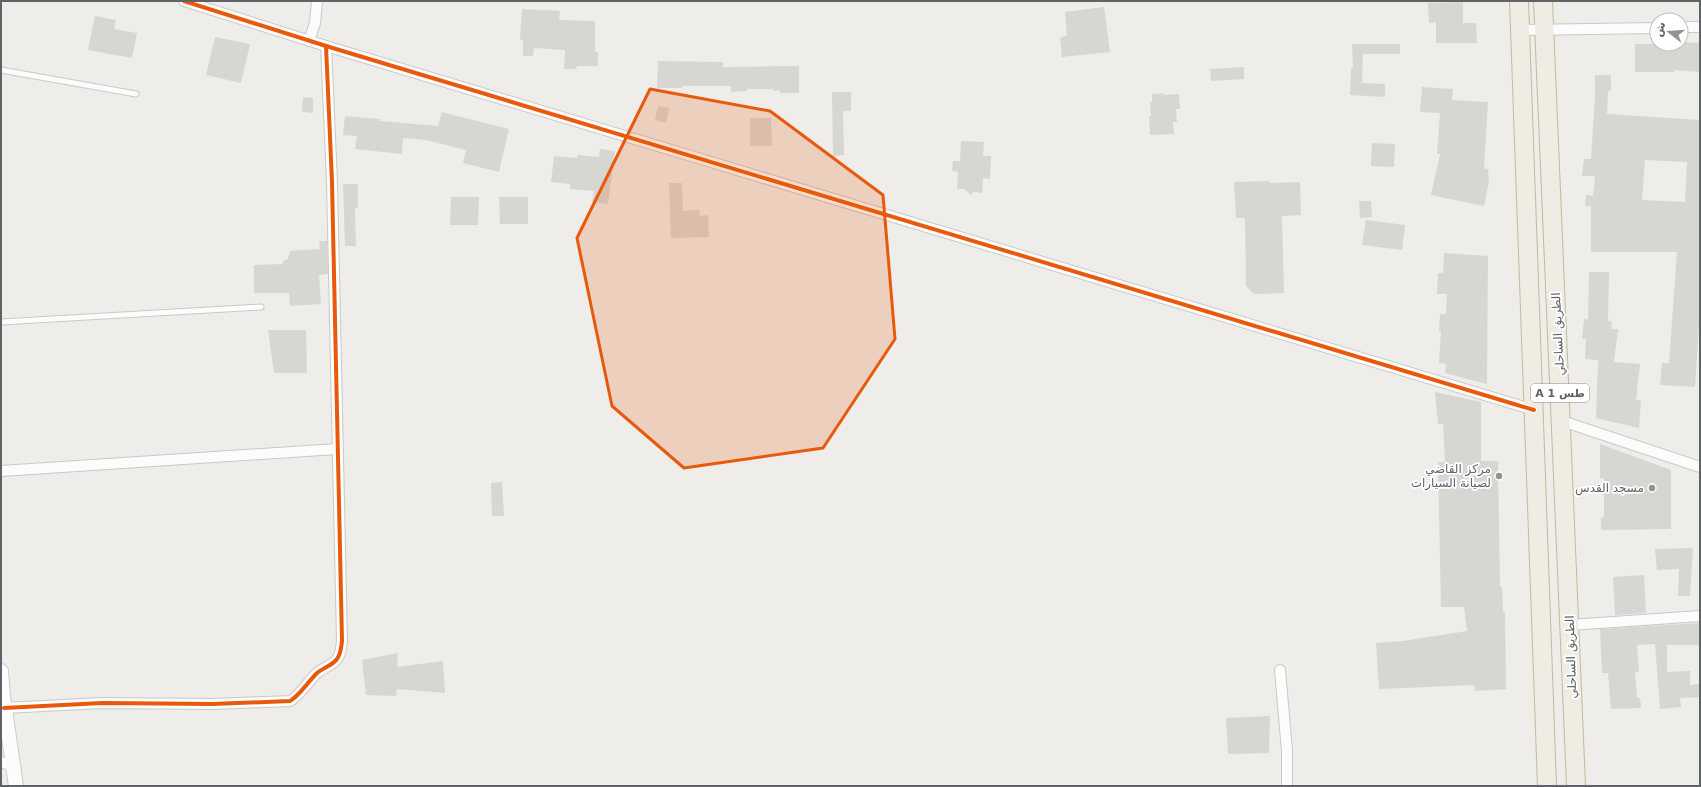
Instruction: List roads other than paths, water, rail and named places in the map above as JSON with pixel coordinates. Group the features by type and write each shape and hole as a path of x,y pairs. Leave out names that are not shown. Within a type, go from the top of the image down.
{"highway":[{"name":"A 1 طس","path":"1519,1 1547,786"},
{"name":"الطريق الساحلي","path":"1543,1 1562,421 1576,786"}],"street":[{"path":"184,1 309,41 1534,410"},
{"path":"309,41 316,22 318,1"},
{"path":"1689,27 1700,27"},
{"path":"1520,30 1649,28"},
{"path":"3,700 212,704 290,701 296,698 317,673 336,661 340,655 342,641 332,182 326,46"},
{"path":"1562,421 1700,467"},
{"path":"1,471 337,449"},
{"path":"1570,625 1700,616"},
{"path":"1280,670 1287,751 1287,786"},
{"path":"1,671 7,764 16,786"}],"lane":[{"path":"1,70 136,94"},
{"path":"1,322 261,307"}],"place":[{"name":"مركز القاضي لصيانة السيارات","path":"1499,476"},
{"name":"مسجد القدس","path":"1652,488"}]}
